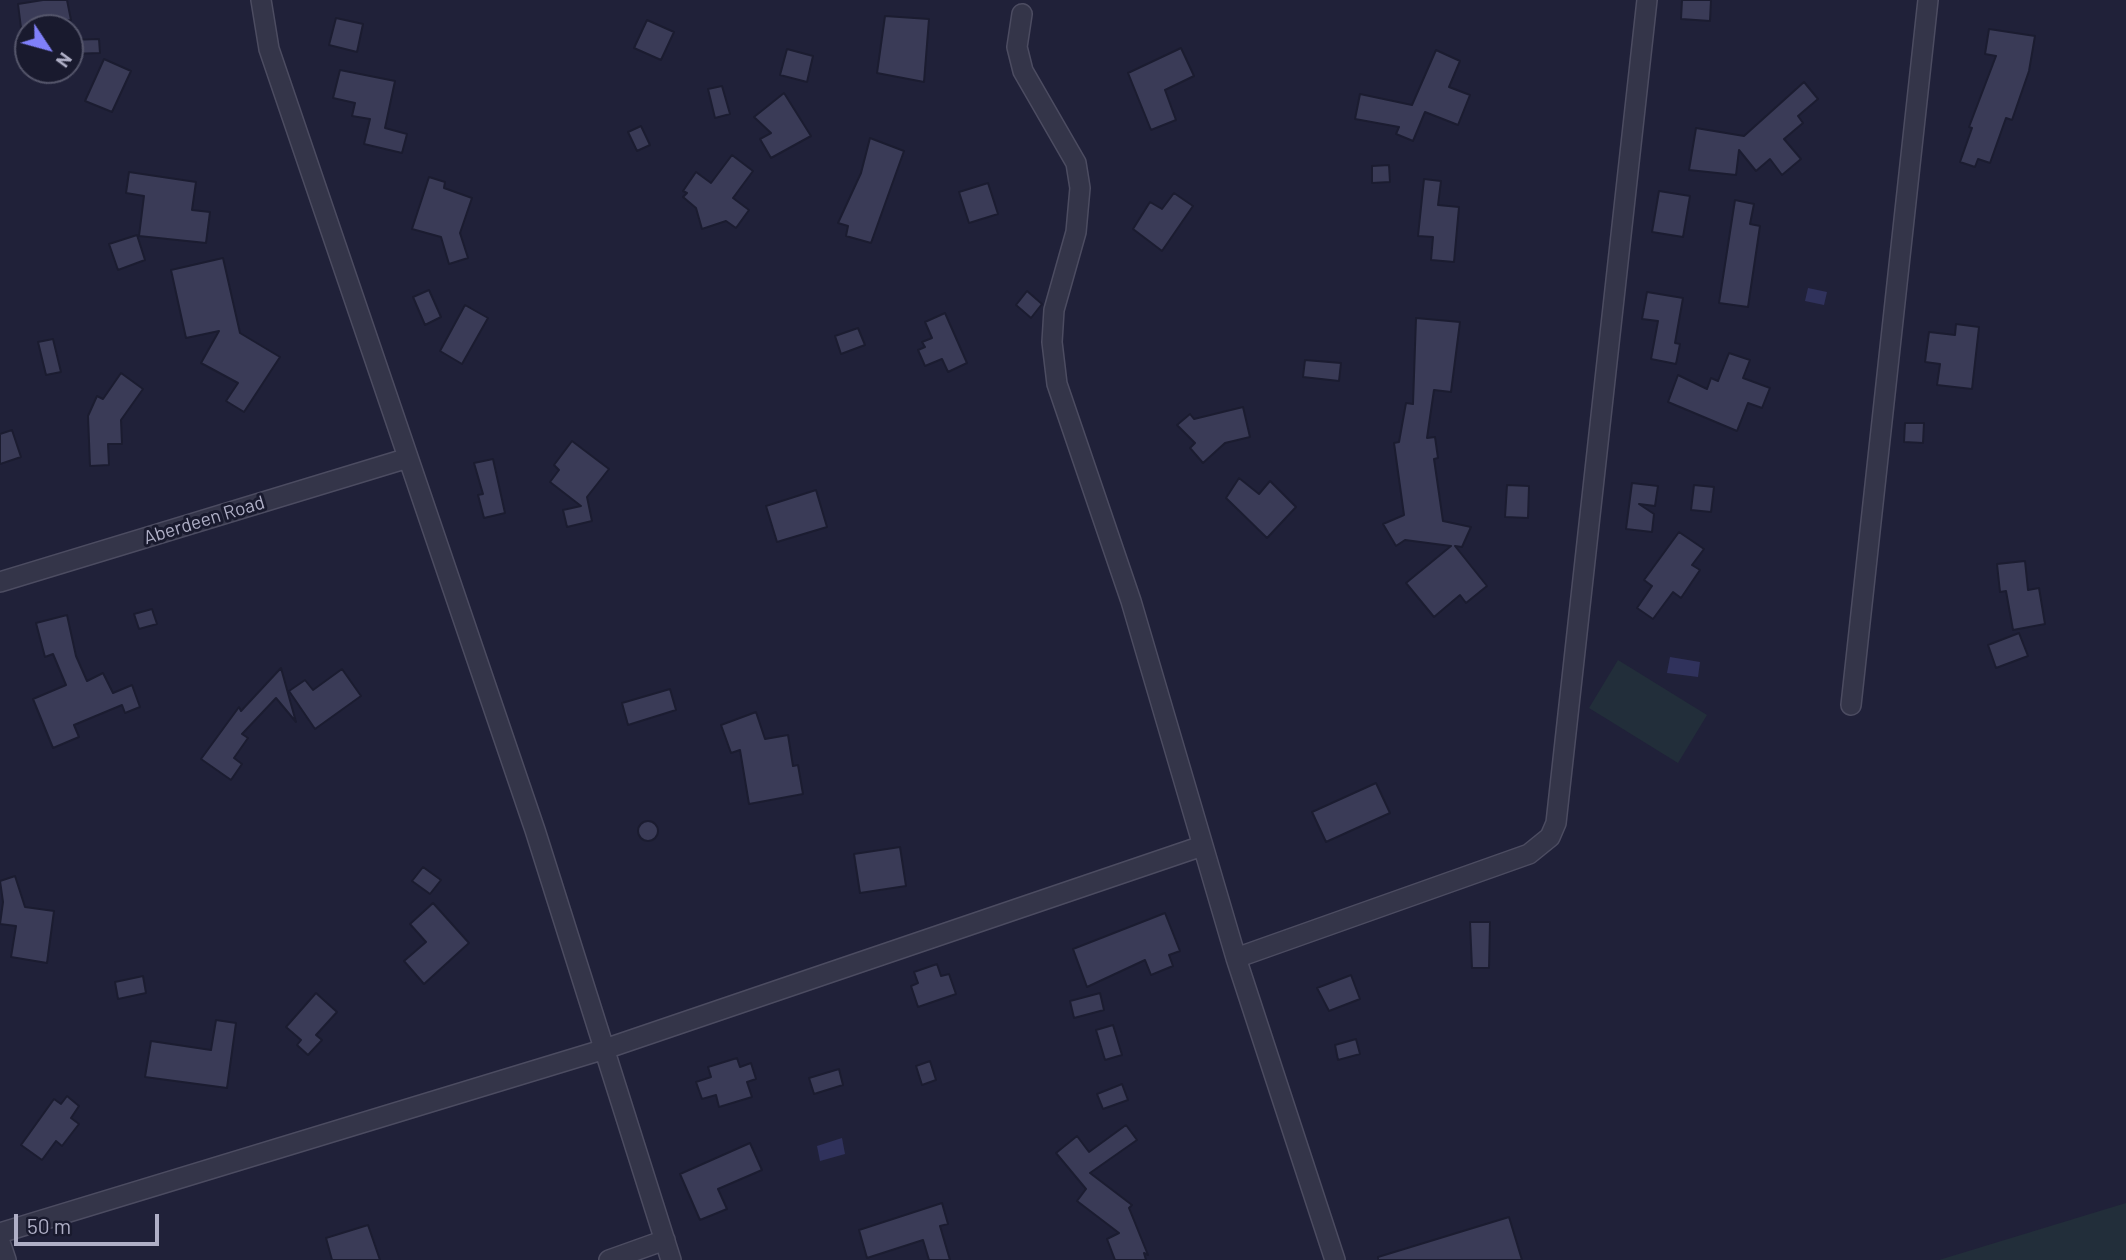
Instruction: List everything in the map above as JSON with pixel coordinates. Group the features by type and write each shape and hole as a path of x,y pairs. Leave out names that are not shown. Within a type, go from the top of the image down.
{"street":[{"path":"261,0 269,49 605,1049 671,1260"},
{"path":"1236,958 1529,854 1550,836 1556,824 1647,0"},
{"path":"1851,705 1928,0"},
{"path":"1022,14 1017,47 1023,71 1076,163 1080,188 1076,232 1054,310 1052,342 1057,384 1131,601 1236,958 1335,1260"},
{"name":"Aberdeen Road","path":"0,582 408,458"},
{"path":"0,1233 605,1049 1202,846"},
{"path":"609,1260 665,1241"},
{"path":"0,1242 6,1260"}],"shaded area":[{"path":"1618,660 1707,715 1678,763 1589,708"},
{"path":"2126,1203 2126,1260 1939,1260"}],"water":[{"path":"1808,288 1827,292 1824,305 1805,301"},
{"path":"1670,657 1700,662 1698,677 1667,673"},
{"path":"842,1138 845,1154 820,1161 817,1146"}],"building":[{"path":"67,0 70,14 19,14 18,4"},
{"path":"1682,0 1711,0 1710,21 1681,19"},
{"path":"885,16 929,19 924,82 877,73"},
{"path":"336,18 363,24 357,52 329,45"},
{"path":"647,20 674,32 661,60 634,48"},
{"path":"1989,29 2035,36 2029,71 2012,120 2006,118 1990,163 1978,159 1975,167 1960,162 1972,128 1969,127 1996,56 1985,54"},
{"path":"99,39 100,53 84,54 84,40"},
{"path":"1181,48 1194,76 1165,90 1176,120 1151,130 1128,73"},
{"path":"787,49 813,56 807,82 780,75"},
{"path":"1436,50 1460,61 1449,87 1470,95 1458,125 1425,112 1413,141 1396,134 1399,127 1355,119 1360,94 1412,105"},
{"path":"104,59 131,71 112,112 85,101"},
{"path":"340,70 395,81 385,128 407,134 402,153 364,144 370,119 352,116 355,103 333,98"},
{"path":"1804,82 1818,99 1798,116 1803,123 1784,139 1801,159 1782,175 1770,159 1756,171 1739,150 1736,175 1689,170 1696,128 1744,136"},
{"path":"722,86 730,114 715,118 708,89"},
{"path":"784,93 811,136 771,158 760,139 771,133 754,117"},
{"path":"641,126 650,145 637,151 628,132"},
{"path":"870,138 904,151 871,243 846,236 848,226 838,223 861,173"},
{"path":"732,155 753,171 733,198 749,210 736,228 726,221 702,229 696,208 683,197 687,193 683,191 696,172 711,183"},
{"path":"1389,165 1390,182 1372,183 1372,166"},
{"path":"129,172 196,182 192,210 210,212 206,243 139,236 144,196 126,193"},
{"path":"429,177 445,182 444,188 472,198 460,233 468,258 449,264 441,237 412,229"},
{"path":"1424,179 1441,181 1438,205 1459,207 1454,262 1431,260 1433,237 1418,236"},
{"path":"988,183 998,214 969,223 959,192"},
{"path":"1659,191 1690,196 1683,237 1652,232"},
{"path":"1174,193 1193,206 1162,251 1133,229 1150,202 1162,209"},
{"path":"1735,200 1754,204 1750,224 1760,226 1748,307 1719,303"},
{"path":"137,235 145,260 118,270 109,244"},
{"path":"223,258 240,333 280,357 244,412 226,401 238,383 201,363 219,331 186,338 171,270"},
{"path":"429,290 441,317 425,325 413,297"},
{"path":"1027,291 1042,304 1031,318 1016,305"},
{"path":"1647,292 1683,298 1675,343 1680,344 1676,364 1651,359 1658,321 1642,319"},
{"path":"465,305 488,318 462,364 440,351"},
{"path":"945,313 967,363 948,372 942,359 925,366 918,350 925,347 922,342 932,338 925,322"},
{"path":"1416,318 1460,322 1451,392 1434,390 1427,438 1435,437 1438,458 1434,459 1443,521 1471,527 1462,547 1455,546 1487,586 1466,603 1460,595 1434,617 1406,583 1451,546 1405,540 1396,546 1383,524 1404,515 1394,443 1399,442 1406,403 1413,404"},
{"path":"1956,324 1979,327 1972,389 1937,385 1940,364 1925,362 1929,332 1955,335"},
{"path":"858,328 865,345 841,354 835,336"},
{"path":"53,339 61,372 46,375 38,342"},
{"path":"1729,353 1750,360 1743,378 1770,388 1762,408 1748,403 1737,431 1668,402 1678,375 1707,389 1711,378 1718,381"},
{"path":"1305,360 1341,363 1339,381 1303,377"},
{"path":"121,373 143,389 121,420 122,444 108,444 109,465 90,466 88,416 97,396 103,399"},
{"path":"1243,407 1250,437 1225,443 1203,463 1190,448 1195,443 1177,425 1190,414 1194,419"},
{"path":"1905,423 1924,423 1923,443 1904,442"},
{"path":"12,430 21,457 0,464 0,434"},
{"path":"572,441 609,469 587,497 592,521 567,527 563,510 581,506 550,482 559,470 554,465"},
{"path":"493,459 505,513 484,518 478,495 483,494 474,463"},
{"path":"1239,478 1259,494 1270,481 1296,507 1267,538 1226,498"},
{"path":"1632,483 1658,486 1655,506 1639,504 1654,514 1652,532 1626,529"},
{"path":"1507,485 1529,486 1528,518 1505,517"},
{"path":"1694,485 1714,487 1711,512 1691,510"},
{"path":"816,490 827,527 777,542 766,506"},
{"path":"1679,532 1704,549 1692,565 1700,570 1681,598 1673,592 1653,619 1637,608 1652,586 1644,580"},
{"path":"2025,561 2028,590 2039,588 2045,624 2013,630 2006,591 2000,592 1997,564"},
{"path":"152,609 157,624 139,629 134,614"},
{"path":"67,615 76,656 87,681 103,673 113,693 132,685 140,707 125,713 122,705 74,725 79,737 53,748 33,699 66,685 53,654 45,657 36,623"},
{"path":"2019,633 2028,656 1996,668 1988,645"},
{"path":"281,668 296,722 276,698 242,734 248,738 234,758 242,764 231,780 201,759 239,707 241,711"},
{"path":"342,669 361,696 315,729 289,691 305,680 313,690"},
{"path":"670,689 676,710 628,725 622,703"},
{"path":"756,712 765,739 788,735 793,766 798,765 803,794 749,804 740,750 731,753 721,725"},
{"path":"1376,783 1390,813 1326,842 1312,812"},
{"path":"648,821 655,824 658,831 655,838 648,841 641,838 638,831 641,824"},
{"path":"900,847 906,886 860,893 854,854"},
{"path":"423,867 441,880 430,894 412,881"},
{"path":"15,876 25,907 54,911 47,963 11,957 16,926 0,924 3,902 0,881"},
{"path":"433,903 469,943 424,984 404,961 426,942 410,924"},
{"path":"1165,913 1180,951 1169,955 1173,966 1151,975 1145,960 1087,987 1073,949"},
{"path":"1470,922 1490,922 1489,968 1472,968"},
{"path":"937,964 941,976 949,974 956,994 918,1007 911,986 918,983 914,972"},
{"path":"1351,975 1360,999 1329,1011 1317,988"},
{"path":"143,976 146,993 118,999 115,982"},
{"path":"316,993 337,1012 316,1035 322,1040 308,1055 297,1045 301,1040 286,1027"},
{"path":"1100,993 1104,1010 1074,1018 1070,1001"},
{"path":"216,1020 236,1023 227,1088 145,1077 151,1041 211,1050"},
{"path":"1113,1025 1122,1055 1105,1060 1096,1030"},
{"path":"1356,1039 1360,1054 1338,1060 1335,1045"},
{"path":"737,1058 740,1067 751,1063 756,1079 747,1082 752,1097 719,1107 716,1095 702,1099 696,1082 711,1077 708,1067"},
{"path":"930,1061 936,1080 922,1085 916,1066"},
{"path":"839,1069 843,1085 814,1094 809,1078"},
{"path":"1122,1084 1128,1100 1103,1109 1097,1094"},
{"path":"67,1096 79,1106 71,1118 79,1124 62,1146 56,1141 42,1160 21,1145 54,1099 61,1104"},
{"path":"1126,1125 1137,1140 1090,1173 1132,1205 1129,1208 1148,1255 1144,1253 1146,1260 1115,1260 1107,1239 1119,1233 1077,1201 1086,1189 1056,1153 1077,1136 1089,1152"},
{"path":"750,1143 762,1170 718,1189 727,1209 700,1220 680,1174"},
{"path":"942,1203 948,1224 940,1226 950,1260 929,1260 923,1240 867,1258 859,1230"},
{"path":"1509,1217 1522,1260 1378,1260 1378,1257"},
{"path":"368,1225 380,1260 332,1260 326,1238"}]}
